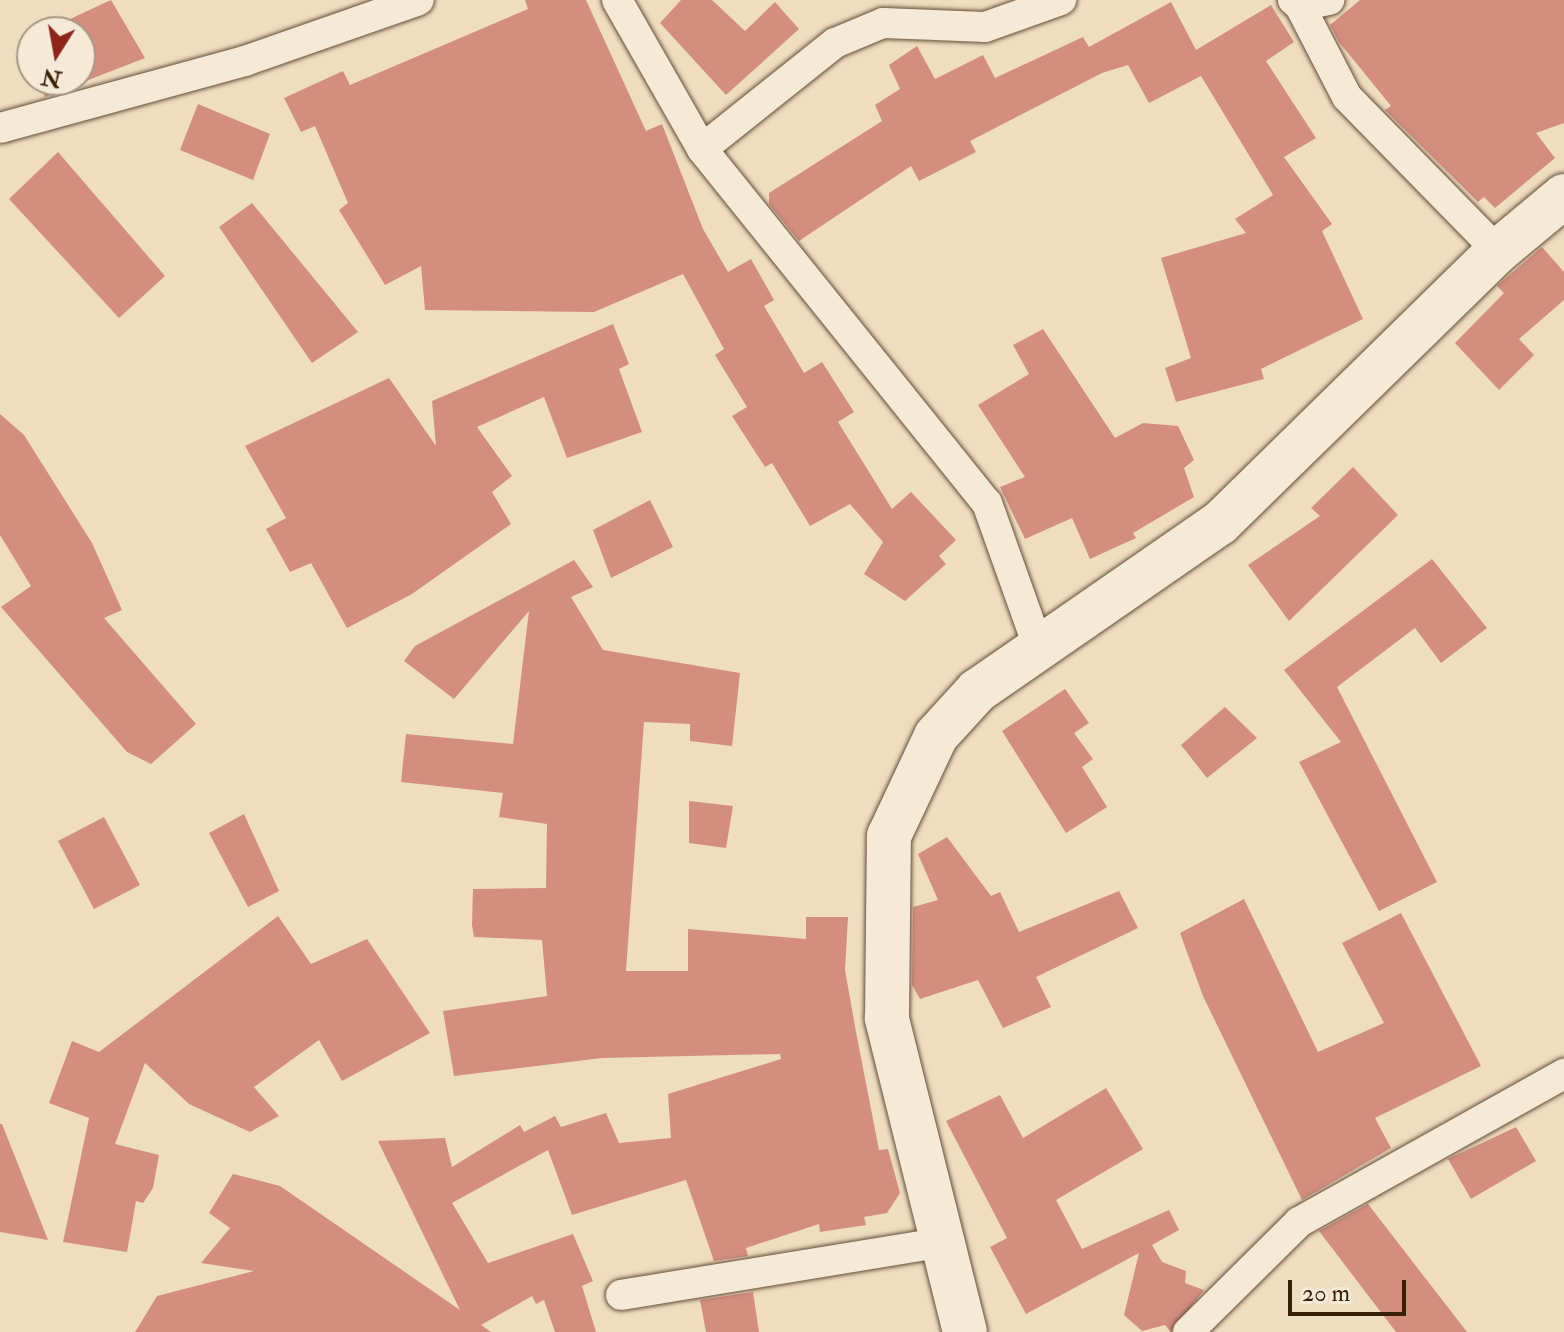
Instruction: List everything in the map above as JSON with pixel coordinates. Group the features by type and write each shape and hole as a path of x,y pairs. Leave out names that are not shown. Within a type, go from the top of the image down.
{"street":[{"path":"0,128 245,61 419,0"},
{"path":"617,0 702,149 987,503 1038,646"},
{"path":"702,149 835,43 883,23 985,27 1061,0"},
{"path":"1307,2 1347,97 1498,251"},
{"path":"965,1332 887,1018 889,836 936,736 977,691 1220,523 1498,251 1564,196"},
{"path":"1188,1332 1299,1222 1564,1074"},
{"path":"621,1295 944,1242"}],"building":[{"path":"111,0 145,58 96,77 96,16 76,16"},
{"path":"525,0 586,0 646,131 662,124 703,229 728,272 751,259 774,300 764,306 804,373 822,362 854,412 838,422 892,509 911,492 956,540 939,556 946,564 905,601 864,574 883,542 850,504 810,526 772,463 765,467 732,416 747,407 715,355 724,349 683,274 594,312 425,310 421,266 385,285 339,210 348,203 315,126 301,132 284,98 343,71 350,85 528,9"},
{"path":"681,0 712,0 745,31 775,2 799,29 726,95 660,23"},
{"path":"1360,0 1564,0 1564,123 1536,133 1555,158 1495,208 1484,197 1478,202 1385,110 1391,106 1339,42 1330,25"},
{"path":"1171,2 1196,50 1271,5 1294,42 1266,61 1316,138 1284,157 1332,224 1322,231 1363,319 1261,369 1264,379 1176,402 1165,368 1191,358 1161,258 1246,233 1235,219 1273,195 1201,76 1149,103 1128,65 1102,73 970,141 976,152 919,181 911,166 799,241 769,204 769,193 882,121 875,105 900,89 889,65 917,46 935,79 983,55 995,78 1083,37 1089,47"},
{"path":"198,104 270,134 253,180 180,150"},
{"path":"58,152 165,276 119,318 9,199"},
{"path":"252,203 358,332 312,363 219,227"},
{"path":"1542,247 1564,272 1564,300 1519,339 1534,355 1499,390 1455,343 1504,293 1497,286"},
{"path":"613,324 629,364 619,369 642,432 567,458 544,397 477,427 512,476 492,492 511,524 412,594 347,628 311,563 290,572 266,529 286,518 245,446 389,378 436,446 432,401"},
{"path":"1043,329 1115,438 1143,423 1178,426 1194,460 1184,468 1194,497 1133,533 1136,538 1090,559 1072,518 1025,539 1000,487 1025,477 978,405 1029,374 1013,345"},
{"path":"0,414 24,435 92,543 122,610 104,618 196,724 151,764 127,752 1,607 31,586 0,535"},
{"path":"1353,467 1398,515 1289,621 1248,565 1320,516 1311,508"},
{"path":"650,500 673,547 611,578 593,530"},
{"path":"1432,559 1487,628 1441,663 1415,628 1337,687 1437,882 1379,911 1299,762 1341,742 1284,670"},
{"path":"574,560 593,587 571,597 603,650 740,673 732,746 690,741 690,724 644,722 626,971 688,971 688,929 806,939 806,917 848,917 845,970 856,1032 879,1150 888,1149 900,1193 887,1213 864,1217 866,1225 820,1232 819,1224 746,1248 748,1256 714,1261 686,1180 572,1215 548,1150 452,1203 488,1263 573,1234 593,1281 582,1286 596,1332 555,1332 544,1300 536,1304 532,1296 481,1325 491,1332 135,1332 157,1296 254,1271 201,1263 230,1228 209,1213 233,1174 280,1186 460,1310 378,1141 445,1138 452,1167 520,1125 524,1132 555,1116 561,1127 606,1113 619,1143 671,1138 668,1094 781,1059 780,1054 602,1058 454,1076 443,1011 547,996 542,940 474,937 472,925 473,889 546,888 547,824 499,817 503,793 401,782 406,734 513,744 529,611 454,699 404,661 415,646"},
{"path":"1065,689 1089,723 1074,733 1093,759 1082,767 1107,807 1066,833 1002,731"},
{"path":"1225,707 1257,738 1207,778 1181,745"},
{"path":"689,801 733,806 726,848 689,843"},
{"path":"244,814 279,891 248,907 209,833"},
{"path":"104,817 140,885 94,909 58,841"},
{"path":"947,837 991,896 1000,892 1019,932 1119,891 1138,928 1036,977 1051,1007 1003,1028 978,980 920,999 912,985 913,907 938,900 918,854"},
{"path":"1244,899 1318,1052 1384,1023 1342,943 1401,913 1481,1066 1375,1118 1391,1148 1302,1200 1203,996 1180,933"},
{"path":"278,916 311,964 367,939 430,1033 342,1081 319,1040 254,1087 279,1116 250,1132 189,1104 145,1063 115,1144 159,1155 153,1188 143,1203 136,1201 127,1252 63,1242 89,1118 49,1103 72,1041 99,1052"},
{"path":"1106,1088 1143,1149 1056,1200 1082,1249 1169,1210 1179,1230 1152,1245 1162,1262 1186,1271 1185,1283 1204,1290 1171,1332 1165,1325 1142,1331 1124,1315 1139,1253 1026,1314 990,1247 1007,1238 946,1121 1000,1095 1023,1138"},
{"path":"2,1124 48,1240 0,1232"},
{"path":"1516,1127 1536,1161 1471,1199 1448,1159"},
{"path":"1368,1204 1467,1332 1396,1332 1319,1231"},
{"path":"753,1292 759,1332 706,1332 700,1300"}]}
